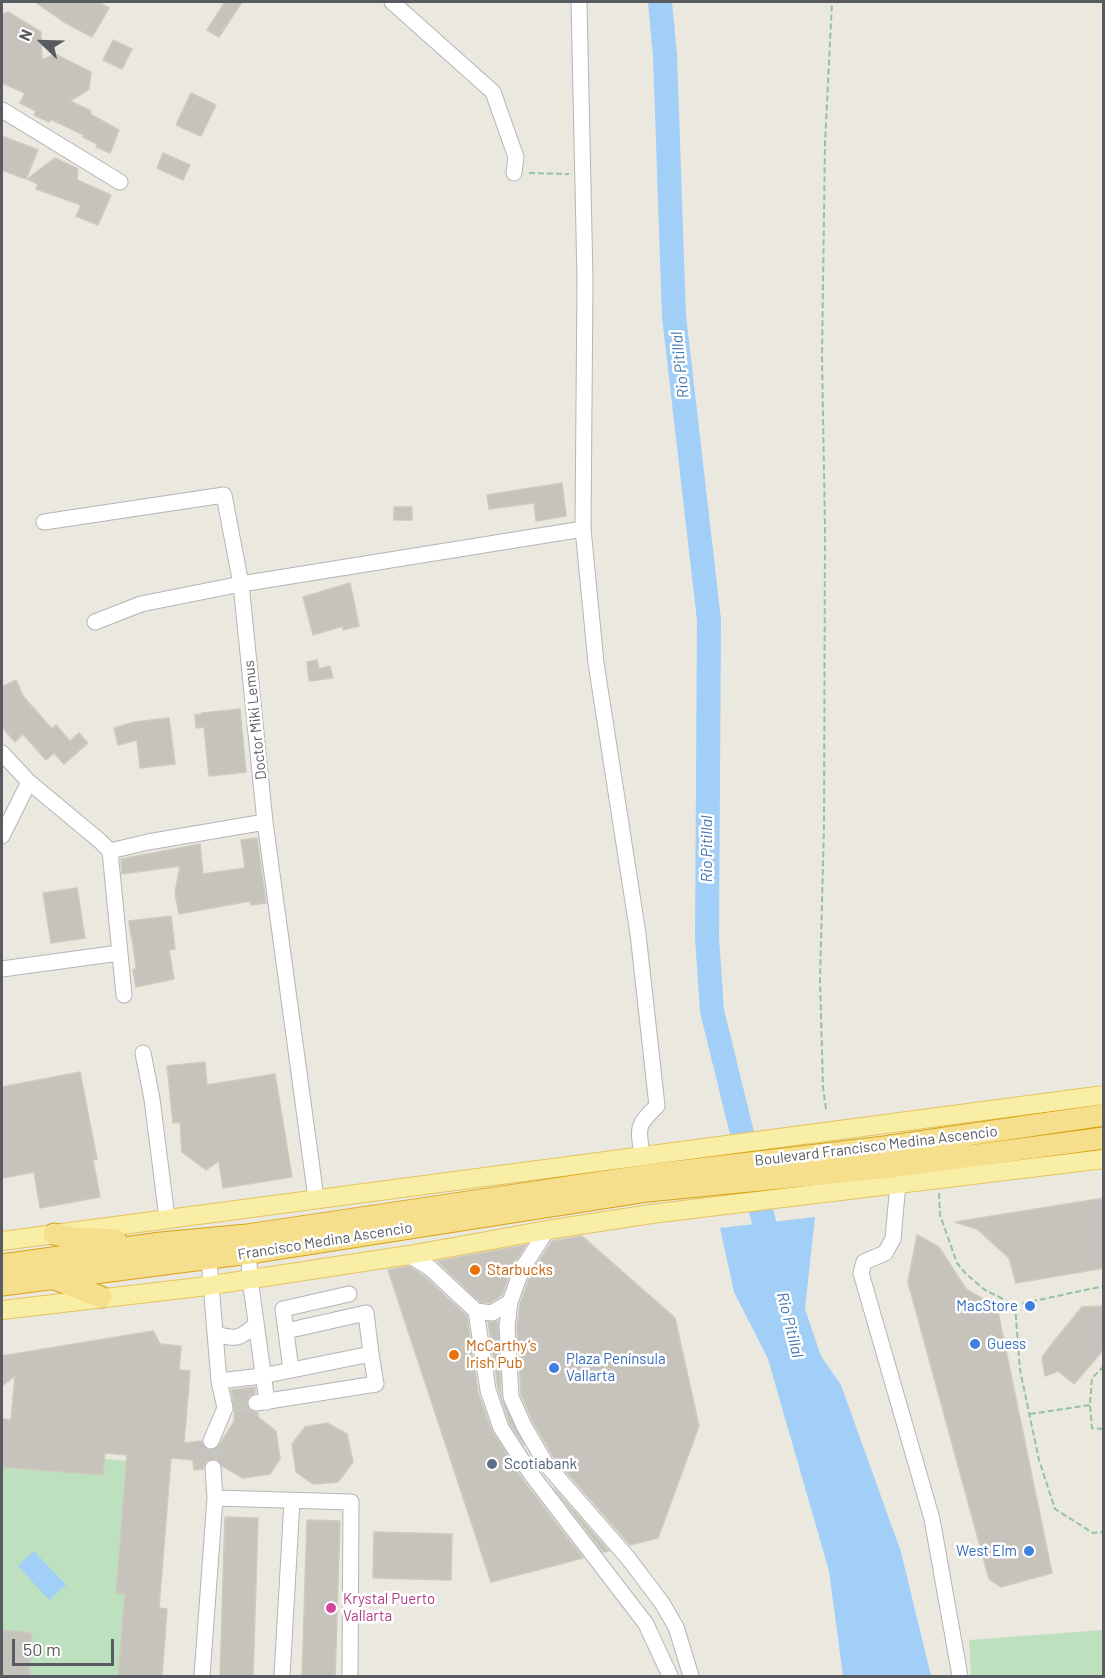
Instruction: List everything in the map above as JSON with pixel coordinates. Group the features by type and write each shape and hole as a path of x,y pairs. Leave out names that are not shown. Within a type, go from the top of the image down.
{"highway":[{"name":"Boulevard Francisco Medina Ascencio","path":"881,1167 1104,1115"},
{"name":"Boulevard Francisco Medina Ascencio","path":"647,1169 881,1167 1104,1138"},
{"name":"Francisco Medina Ascencio","path":"2,1285 53,1279 208,1248 248,1244 647,1169"},
{"path":"54,1234 73,1238 161,1243"},
{"name":"Francisco Medina Ascencio","path":"2,1265 161,1243 208,1248"},
{"path":"53,1279 101,1297"}],"main road":[{"path":"2,1241 316,1198 647,1169 872,1126 1104,1095"},
{"path":"2,1310 211,1285 409,1255 547,1230 651,1215 881,1167 898,1183 1104,1159"}],"street":[{"path":"392,2 493,92 516,157 514,172"},
{"path":"579,2 585,279 583,529 596,663 638,933 657,1106 641,1121 639,1134 647,1169"},
{"path":"2,110 120,182"},
{"name":"Doctor Miki Lemus","path":"45,522 224,495 241,584 265,822 316,1198"},
{"path":"94,622 141,604 241,584 583,529"},
{"path":"2,753 29,782 110,852 124,995"},
{"path":"2,836 29,782"},
{"path":"110,852 148,842 265,822"},
{"path":"2,969 119,952"},
{"path":"142,1053 152,1099 167,1218"},
{"path":"898,1183 893,1239 885,1253 864,1262 861,1273 932,1519 960,1677"},
{"path":"547,1230 522,1269 510,1302 507,1358 511,1397 546,1464 628,1558 662,1602 676,1627 691,1677"},
{"path":"248,1244 262,1376 262,1402 376,1384 366,1314 286,1331"},
{"path":"208,1248 219,1381 229,1407 211,1441"},
{"path":"409,1255 430,1268 476,1311 492,1313 510,1302"},
{"path":"291,1370 283,1309 349,1294"},
{"path":"476,1311 488,1390 501,1428 531,1474 646,1624 670,1677"},
{"path":"214,1334 232,1338 245,1335 256,1324"},
{"path":"219,1381 262,1376 371,1354"},
{"path":"498,1421 518,1412"},
{"path":"531,1474 546,1464"},
{"path":"202,1677 215,1498 213,1468"},
{"path":"215,1498 351,1502 350,1677"},
{"path":"282,1677 292,1501"},
{"path":"570,1525 588,1514"},
{"path":"610,1575 628,1558"}],"path":[{"path":"826,1109 822,1079 820,979 824,827 825,552 822,357 825,143 832,2"},
{"path":"514,172 567,174 583,172"},
{"path":"938,1179 940,1215 957,1263 977,1284 1015,1305 1104,1286"},
{"path":"1015,1305 1020,1370 1039,1460 1055,1509 1093,1533 1104,1532"},
{"path":"1104,1366 1092,1378 1090,1405 1092,1428 1104,1430"},
{"path":"1029,1415 1090,1405"}],"green space":[{"path":"104,1459 127,1461 117,1593 137,1594 118,1676 29,1676 32,1633 2,1630 2,1467 103,1475"},
{"path":"1103,1630 1103,1676 971,1676 969,1640"},
{"path":"2,1674 29,1676 2,1676"}],"water":[{"path":"815,1217 805,1309 821,1356 841,1385 901,1552 931,1676 843,1676 829,1571 768,1359 734,1292 720,1228"},
{"path":"34,1551 66,1585 49,1600 18,1566"}],"building":[{"path":"35,2 98,2 109,8 92,37 64,22"},
{"path":"225,2 242,2 219,37 207,30"},
{"path":"8,12 41,32 42,60 55,54 91,72 89,89 70,101 91,111 90,114 119,130 110,153 96,147 97,144 83,137 84,135 50,119 49,122 34,115 36,111 20,103 25,93 2,83 2,15"},
{"path":"113,40 132,49 122,69 103,60"},
{"path":"191,93 216,105 201,136 176,125"},
{"path":"2,136 38,150 26,179 2,170"},
{"path":"163,153 190,165 183,180 157,168"},
{"path":"55,158 78,169 77,180 111,195 98,225 76,216 81,205 36,189 38,184 27,179"},
{"path":"562,483 566,516 536,521 534,503 489,509 487,495"},
{"path":"394,507 412,507 412,520 394,520"},
{"path":"350,583 359,626 343,630 343,626 313,635 303,597"},
{"path":"317,660 319,669 330,666 333,678 309,681 307,662"},
{"path":"16,680 23,696 52,729 56,725 70,741 79,733 88,743 64,764 54,753 46,760 23,734 15,742 2,727 2,687"},
{"path":"240,709 246,772 209,776 204,727 196,728 195,715"},
{"path":"169,718 175,764 140,768 137,740 118,745 114,728 135,722"},
{"path":"257,838 266,903 251,905 250,901 179,914 175,893 180,866 122,874 121,859 200,844 203,874 245,868 241,840"},
{"path":"77,888 85,938 51,943 43,893"},
{"path":"171,916 175,949 169,950 174,979 136,987 133,970 136,969 129,921"},
{"path":"205,1062 207,1085 275,1074 292,1177 223,1188 219,1161 206,1170 182,1152 180,1122 173,1123 167,1066"},
{"path":"80,1072 97,1159 93,1160 100,1197 40,1208 34,1172 2,1178 2,1087"},
{"path":"1104,1198 1104,1268 1016,1283 1009,1258 977,1229 955,1222"},
{"path":"917,1235 939,1247 966,1289 997,1307 1052,1573 1001,1587 989,1579 908,1282"},
{"path":"582,1236 675,1318 699,1426 658,1538 630,1545 554,1458 533,1422 521,1395 517,1326 520,1304 531,1273 552,1241"},
{"path":"526,1245 513,1265 502,1295 490,1303 480,1302 437,1261"},
{"path":"409,1266 424,1276 467,1316 478,1392 492,1431 523,1480 583,1558 491,1582 388,1270"},
{"path":"1104,1306 1104,1349 1074,1384 1058,1371 1045,1376 1042,1357 1082,1307"},
{"path":"498,1321 501,1397 488,1322"},
{"path":"153,1331 160,1344 181,1346 179,1370 190,1371 184,1443 201,1441 207,1450 213,1451 217,1448 234,1422 235,1406 231,1390 255,1387 255,1393 249,1396 247,1405 249,1410 258,1413 258,1417 276,1431 280,1459 270,1474 243,1478 222,1466 217,1459 208,1460 203,1469 194,1470 193,1460 171,1458 159,1608 167,1609 162,1677 118,1677 125,1593 116,1593 127,1455 105,1453 103,1475 2,1467 2,1419 11,1420 15,1376 2,1386 2,1356"},
{"path":"502,1400 524,1445 510,1424"},
{"path":"327,1423 347,1434 353,1462 338,1482 313,1484 296,1472 292,1444 305,1427"},
{"path":"554,1488 609,1551 603,1552"},
{"path":"225,1517 258,1518 253,1677 220,1677"},
{"path":"307,1520 340,1521 335,1677 302,1677"},
{"path":"374,1532 452,1534 451,1580 373,1578"},
{"path":"2,1630 32,1633 29,1676 2,1674"}],"waterway":[{"name":"Rio Pitillal","path":"660,2 665,56 674,316 709,620 707,938 712,1011 772,1255"}],"tunnel":[{"path":"233,1407 256,1403"},
{"path":"211,1441 213,1468"}],"place":[{"name":"Starbucks","path":"475,1270"},
{"name":"MacStore","path":"1030,1306"},
{"name":"Guess","path":"975,1344"},
{"name":"McCarthy’s Irish Pub","path":"454,1355"},
{"name":"Plaza Península Vallarta","path":"554,1368"},
{"name":"Scotiabank","path":"492,1464"},
{"name":"West Elm","path":"1029,1551"},
{"name":"Krystal Puerto Vallarta","path":"331,1608"}]}
